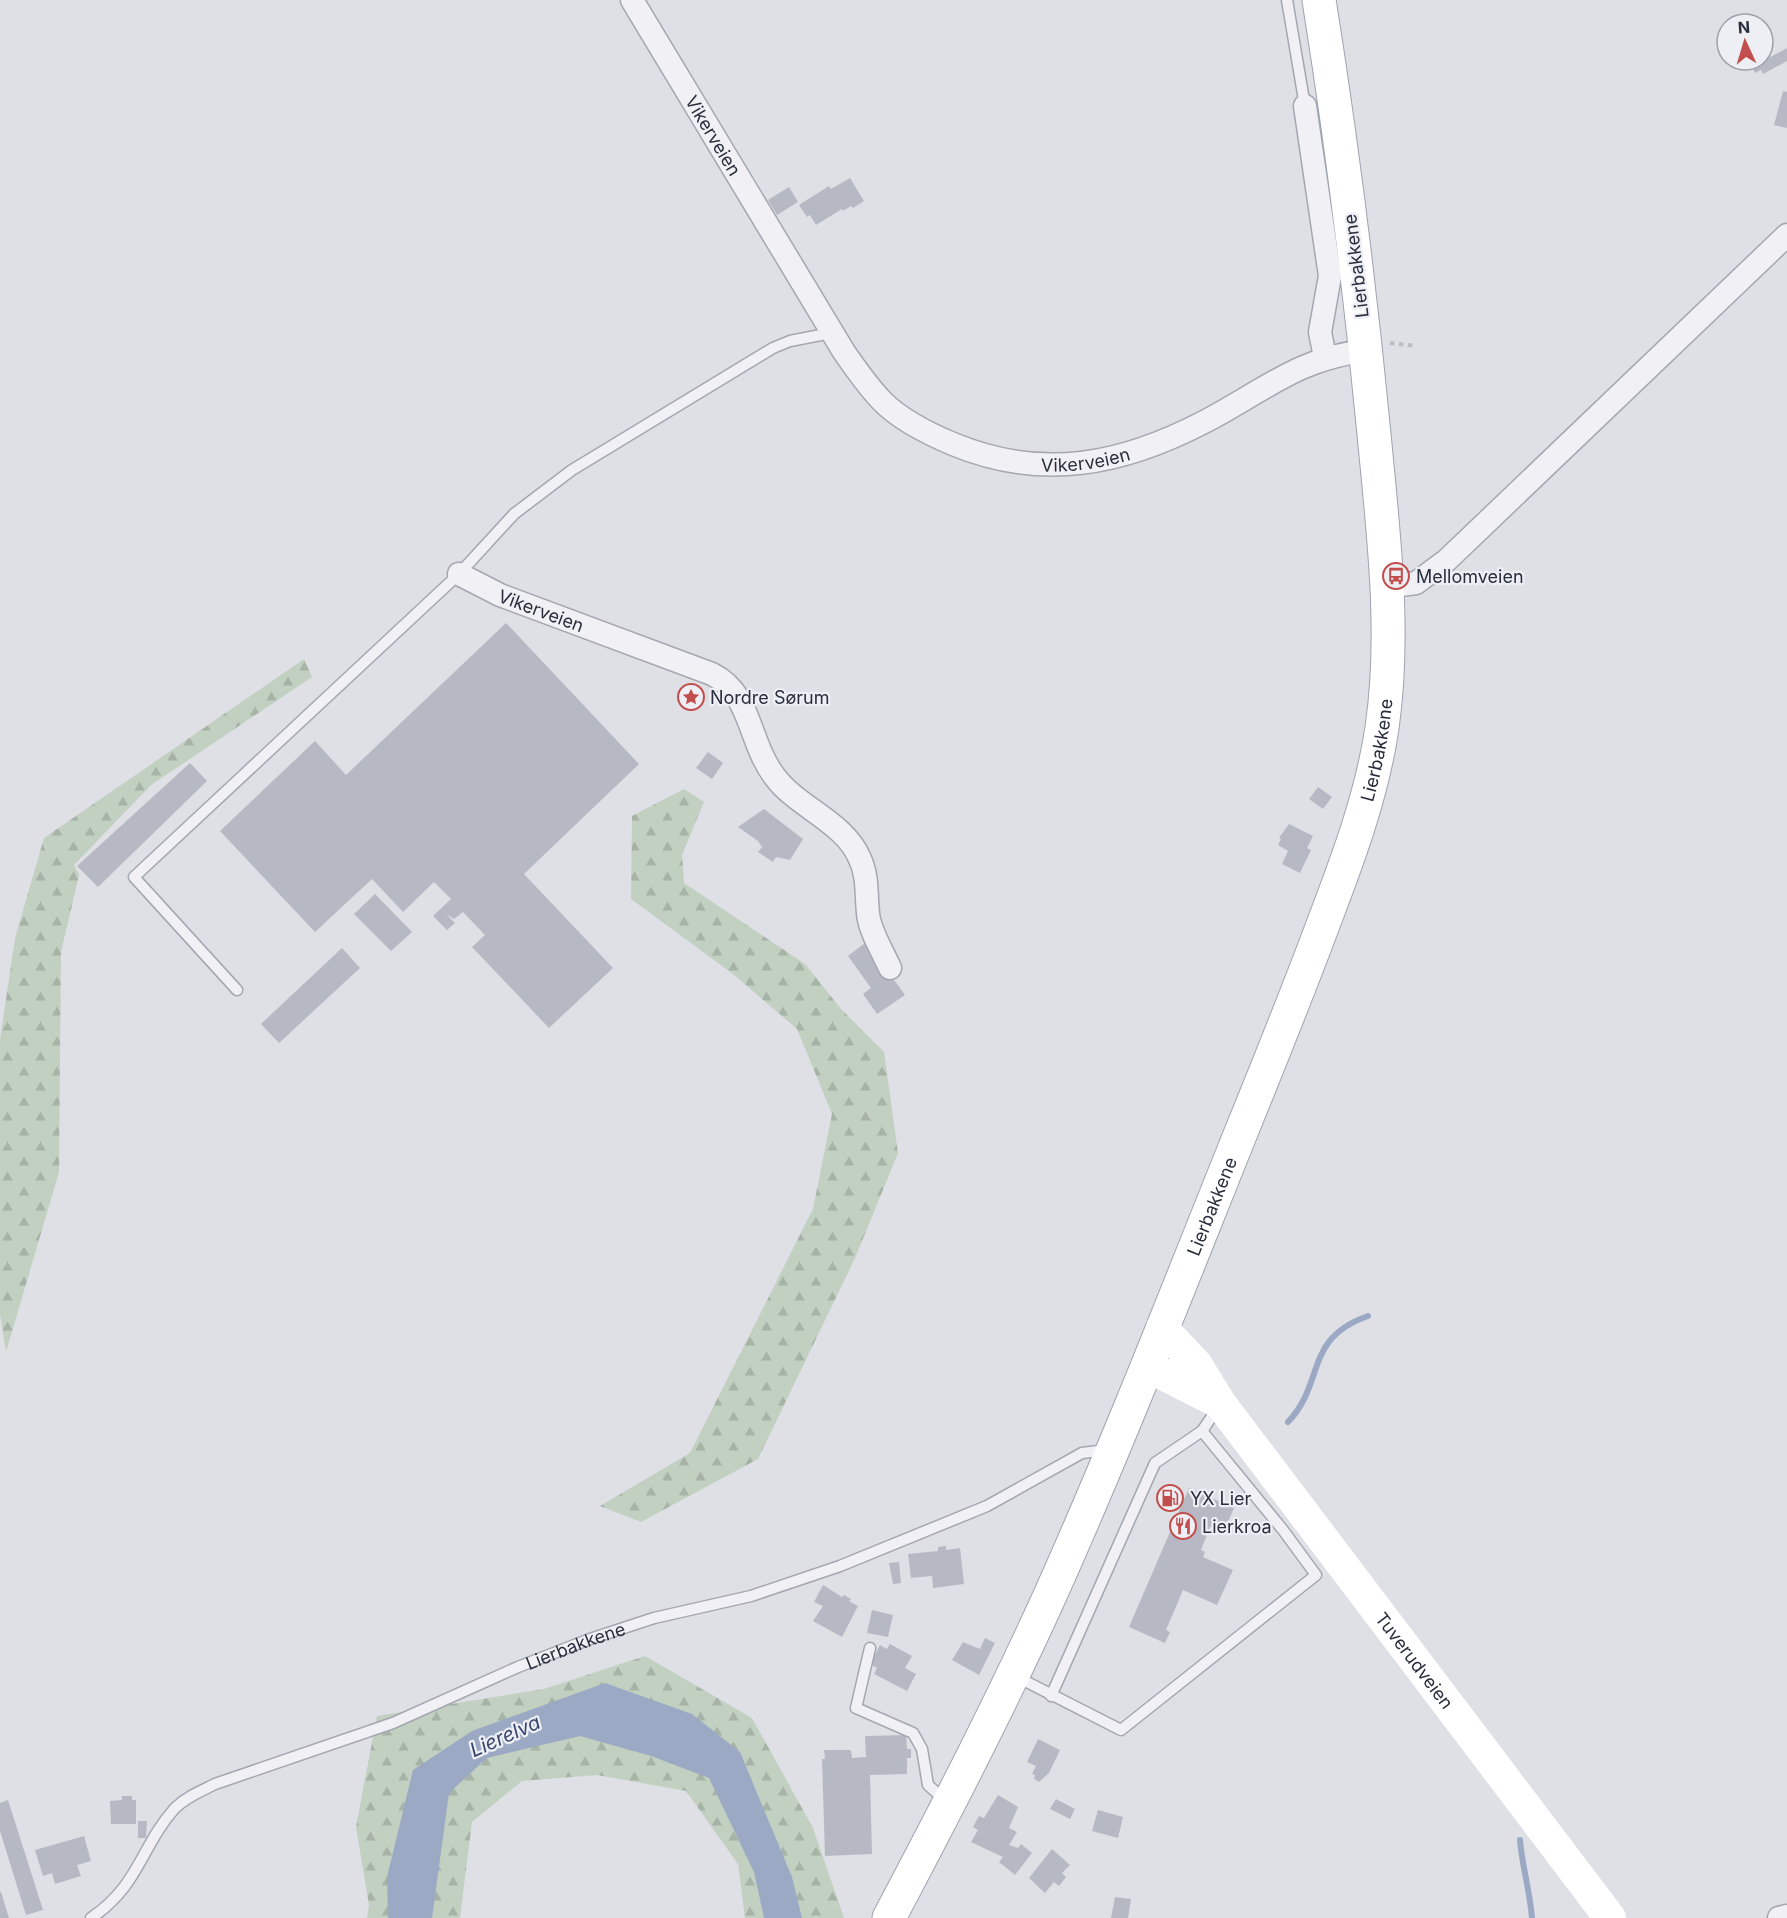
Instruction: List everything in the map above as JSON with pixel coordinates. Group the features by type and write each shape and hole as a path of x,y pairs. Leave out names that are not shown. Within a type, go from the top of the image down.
{"main road":[{"name":"Lierbakkene","path":"889,1918 1014,1675 1111,1456 1312,955 1365,805 1376,760 1384,704 1386,587 1380,346 1345,170 1319,0"},
{"name":"Tuverudveien","path":"1162,1328 1196,1364 1220,1403 1610,1918"},
{"name":"Tuverudveien","path":"1148,1366 1220,1403"}],"street":[{"name":"Vikerveien","path":"632,0 831,333 875,393 897,413 940,438 971,452 1035,466 1081,464 1159,443 1207,421 1286,375 1325,357 1380,346"},
{"path":"1305,106 1330,276 1320,332 1325,357"},
{"path":"1386,587 1416,584 1447,560 1787,235"},
{"name":"Vikerveien","path":"459,574 500,595 712,674 733,688 740,699 757,747 772,774 797,799 844,836 856,851 865,873 867,915 890,968"},
{"path":"1779,1918 1787,1916"}],"lane":[{"path":"1287,0 1305,106"},
{"path":"237,990 134,877 459,574 514,514 572,470 773,348 790,341 831,333"},
{"path":"1051,1696 1155,1463 1202,1431 1220,1403"},
{"path":"1014,1675 1121,1730 1316,1575 1283,1530 1202,1431"},
{"name":"Lierbakkene","path":"91,1918 106,1908 131,1880 175,1809 214,1784 393,1723 518,1667 590,1639 654,1618 751,1596 840,1566 987,1506 1082,1453 1098,1451 1111,1456"},
{"path":"870,1648 856,1708 913,1733 922,1749 928,1785 949,1804"}],"green space":[{"path":"304,659 312,677 151,785 74,865 79,875 61,952 59,1172 6,1352 0,1314 0,1040 15,938 44,838"},
{"path":"684,789 704,802 682,855 684,883 805,964 841,1009 884,1052 898,1153 855,1258 758,1459 641,1522 600,1506 690,1453 813,1209 832,1114 797,1029 733,974 631,899 632,816"},
{"path":"645,1656 752,1718 813,1828 844,1918 745,1918 738,1864 686,1791 597,1775 522,1781 472,1822 460,1918 367,1918 369,1905 356,1827 377,1716 544,1689"}],"water":[{"name":"Lierelva","path":"605,1683 692,1714 740,1752 792,1877 802,1918 764,1918 754,1872 709,1778 651,1756 580,1736 487,1758 449,1793 432,1918 388,1918 387,1877 413,1770 472,1731"}],"building":[{"path":"1787,48 1787,61 1775,68 1775,55"},
{"path":"1783,91 1787,92 1787,128 1774,125"},
{"path":"850,178 864,201 853,208 851,206 843,211 842,209 816,225 810,215 807,217 799,205 829,186 831,189"},
{"path":"789,187 798,202 777,215 768,200"},
{"path":"506,623 639,764 524,874 613,968 549,1028 472,947 485,935 463,912 454,919 446,914 455,923 447,930 433,916 451,899 434,882 403,912 372,879 315,932 220,831 315,741 346,775"},
{"path":"708,752 723,763 712,779 696,768"},
{"path":"190,763 207,781 98,887 77,866"},
{"path":"1318,787 1332,797 1323,809 1309,799"},
{"path":"764,809 803,839 790,860 776,857 773,862 758,852 762,847 758,841 738,827"},
{"path":"1289,824 1313,836 1307,848 1311,850 1300,873 1282,864 1288,851 1278,845 1281,839 1279,838"},
{"path":"375,894 412,932 391,951 354,914"},
{"path":"869,940 875,954 905,995 877,1014 863,994 871,988 848,956"},
{"path":"342,948 360,968 279,1043 261,1024"},
{"path":"1189,1488 1234,1508 1223,1533 1210,1527 1201,1550 1205,1552 1203,1557 1233,1570 1217,1605 1183,1590 1166,1630 1170,1632 1165,1643 1129,1627"},
{"path":"946,1546 946,1550 960,1548 964,1584 933,1588 932,1576 911,1578 908,1554 938,1551 938,1547"},
{"path":"899,1562 901,1583 893,1584 889,1563"},
{"path":"823,1585 842,1597 844,1595 851,1599 849,1601 858,1606 842,1637 813,1621 823,1606 814,1602"},
{"path":"872,1610 893,1615 888,1637 867,1633"},
{"path":"985,1638 995,1643 979,1675 952,1660 963,1642 980,1649"},
{"path":"890,1644 912,1656 905,1668 916,1674 907,1691 874,1674 877,1668 870,1664 880,1645 887,1649"},
{"path":"906,1735 907,1749 911,1749 911,1758 907,1758 907,1774 870,1775 872,1854 825,1856 822,1759 825,1759 824,1750 851,1750 852,1758 866,1757 865,1736"},
{"path":"1038,1739 1060,1750 1049,1773 1039,1782 1032,1774 1036,1766 1027,1762"},
{"path":"998,1795 1018,1807 1009,1828 1017,1832 1009,1845 1018,1848 1021,1844 1032,1853 1015,1875 999,1862 1003,1857 971,1842 978,1830 973,1827 979,1816 984,1818"},
{"path":"122,1796 132,1796 132,1800 136,1800 136,1824 111,1824 110,1801 122,1800"},
{"path":"1056,1799 1075,1809 1070,1819 1050,1809"},
{"path":"8,1800 43,1910 26,1915 0,1831 0,1803"},
{"path":"1098,1810 1123,1817 1118,1838 1092,1831"},
{"path":"138,1821 147,1821 146,1838 138,1838"},
{"path":"84,1836 91,1861 77,1865 81,1876 55,1884 52,1873 43,1876 35,1850"},
{"path":"1052,1849 1070,1865 1062,1873 1066,1877 1059,1886 1054,1882 1045,1893 1029,1878"},
{"path":"1,1892 9,1918 0,1918"},
{"path":"1115,1897 1131,1899 1128,1918 1111,1918"}],"waterway":[{"path":"1288,1422 1300,1407 1324,1349 1333,1337 1347,1326 1368,1316"},
{"path":"1520,1840 1532,1918"}],"place":[{"name":"Mellomveien","path":"1396,576"},
{"name":"Nordre Sørum","path":"691,697"},
{"name":"YX Lier","path":"1170,1498"},
{"name":"Lierkroa","path":"1183,1526"}]}
